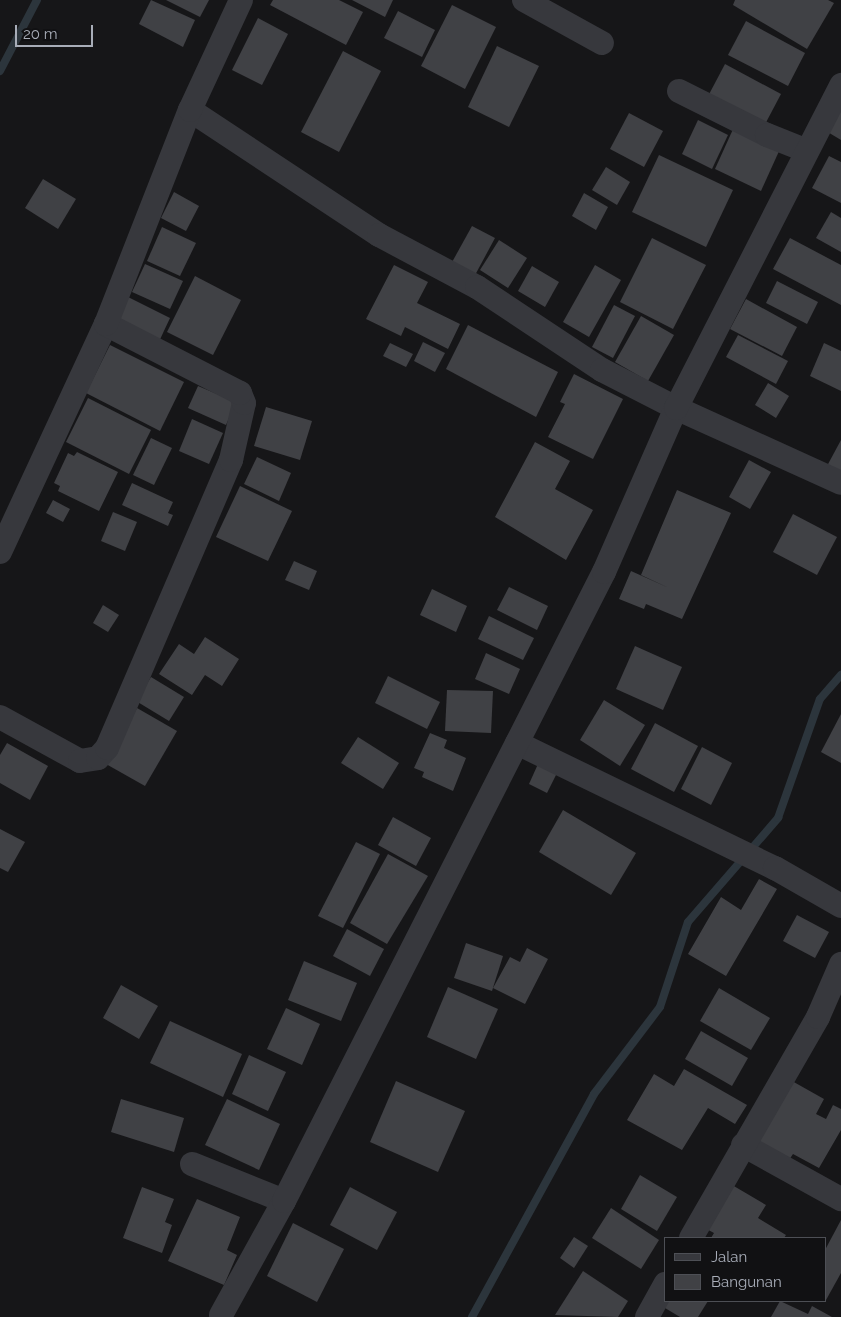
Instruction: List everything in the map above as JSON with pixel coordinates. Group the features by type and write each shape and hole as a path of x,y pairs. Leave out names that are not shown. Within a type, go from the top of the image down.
{"street":[{"path":"0,552 106,324 190,110 241,0"},
{"path":"524,0 602,43"},
{"path":"221,1315 284,1201 604,572 676,408 841,85"},
{"path":"678,91 767,135 807,150"},
{"path":"190,110 379,235 477,288 602,370 676,408 841,483"},
{"path":"0,717 80,761 98,758 106,748 231,460 244,403 240,393 106,324"},
{"path":"517,743 775,868 841,906"},
{"path":"691,1237 818,1017 841,964"},
{"path":"743,1144 841,1199"},
{"path":"192,1164 284,1201"},
{"path":"650,1316 664,1286"}],"building":[{"path":"151,0 195,20 183,47 139,24"},
{"path":"166,0 209,0 200,17"},
{"path":"273,0 339,0 363,12 346,45 270,5"},
{"path":"352,0 393,0 385,17"},
{"path":"735,0 828,0 834,3 807,49 733,5"},
{"path":"452,5 496,27 465,89 421,66"},
{"path":"398,11 435,30 422,57 384,38"},
{"path":"258,18 288,34 262,85 232,70"},
{"path":"746,21 805,53 788,86 728,55"},
{"path":"497,46 539,66 509,127 468,107"},
{"path":"343,51 381,71 339,152 301,132"},
{"path":"725,64 781,94 762,130 706,100"},
{"path":"841,106 841,140 826,131"},
{"path":"629,113 663,131 644,167 610,149"},
{"path":"698,120 728,135 712,169 682,154"},
{"path":"734,127 780,149 761,191 715,169"},
{"path":"659,155 733,190 706,247 632,212"},
{"path":"829,156 841,162 841,203 812,188"},
{"path":"606,167 630,182 617,205 592,190"},
{"path":"43,179 76,199 58,229 25,208"},
{"path":"174,192 199,206 186,231 161,218"},
{"path":"584,193 608,207 596,230 572,216"},
{"path":"831,212 841,218 841,252 816,238"},
{"path":"472,226 495,238 474,277 451,264"},
{"path":"162,227 196,243 180,276 147,261"},
{"path":"652,238 706,265 673,329 620,302"},
{"path":"790,238 841,265 841,305 773,269"},
{"path":"499,240 527,258 508,288 480,270"},
{"path":"145,264 183,281 170,309 132,292"},
{"path":"394,265 428,282 417,303 460,324 448,349 405,327 401,336 366,319"},
{"path":"595,265 621,280 589,337 563,322"},
{"path":"532,266 559,282 545,307 518,291"},
{"path":"195,276 241,300 213,355 167,332"},
{"path":"777,281 818,302 807,324 766,303"},
{"path":"126,296 170,318 156,348 111,326"},
{"path":"746,299 797,327 782,356 730,329"},
{"path":"614,305 635,316 613,358 592,347"},
{"path":"641,316 674,335 648,381 615,362"},
{"path":"468,325 558,372 536,417 446,369"},
{"path":"738,335 788,361 776,384 726,357"},
{"path":"423,342 445,353 435,372 414,361"},
{"path":"390,343 413,354 406,367 383,356"},
{"path":"824,343 841,351 841,391 810,376"},
{"path":"110,345 184,382 160,431 86,393"},
{"path":"574,374 623,399 593,459 548,437 565,404 560,402"},
{"path":"768,383 789,396 776,418 755,405"},
{"path":"198,386 236,402 226,425 188,408"},
{"path":"88,398 151,430 129,474 66,442"},
{"path":"266,407 312,421 300,460 254,446"},
{"path":"192,419 223,433 209,464 179,451"},
{"path":"151,438 172,448 154,485 133,475"},
{"path":"841,440 841,473 827,466"},
{"path":"535,442 570,461 555,489 593,510 566,560 495,517"},
{"path":"77,452 118,472 99,511 58,491 60,486 54,483 68,453 74,456"},
{"path":"257,457 291,473 279,501 244,484"},
{"path":"749,460 771,472 750,509 729,497"},
{"path":"132,483 173,502 168,513 173,515 168,526 122,505"},
{"path":"240,486 292,511 268,561 216,537"},
{"path":"677,490 731,513 682,619 646,604 644,609 619,599 631,571 669,588 641,575"},
{"path":"53,500 70,509 63,522 46,513"},
{"path":"113,512 137,522 125,551 101,541"},
{"path":"793,514 837,537 817,575 773,552"},
{"path":"294,561 317,571 309,590 285,580"},
{"path":"509,587 548,606 537,630 497,610"},
{"path":"432,589 467,606 456,632 420,615"},
{"path":"103,605 119,615 108,632 93,623"},
{"path":"489,616 534,638 523,660 478,639"},
{"path":"205,637 239,659 222,686 205,675 192,695 159,674 179,644 194,654"},
{"path":"635,646 682,667 663,710 616,689"},
{"path":"486,653 520,669 509,694 475,679"},
{"path":"388,676 440,702 427,729 375,703"},
{"path":"151,677 184,697 169,721 136,701"},
{"path":"447,690 493,691 491,733 445,731"},
{"path":"604,700 645,725 620,766 580,740"},
{"path":"137,708 177,731 145,786 106,764"},
{"path":"841,714 841,763 821,752"},
{"path":"655,723 698,746 674,792 631,769"},
{"path":"430,733 447,740 444,748 466,758 453,791 422,777 424,772 414,768"},
{"path":"358,737 399,763 383,789 341,763"},
{"path":"7,743 48,766 30,800 0,783 0,755"},
{"path":"702,747 732,763 711,805 681,789"},
{"path":"538,764 557,773 547,793 529,784"},
{"path":"563,810 636,853 611,895 539,852"},
{"path":"393,817 431,838 416,866 378,845"},
{"path":"0,829 25,842 8,872 0,868"},
{"path":"356,842 380,854 343,928 318,916"},
{"path":"388,854 428,876 387,944 350,923"},
{"path":"759,879 777,889 726,976 688,954 721,897 741,910"},
{"path":"797,915 829,932 815,958 783,941"},
{"path":"347,929 384,949 370,976 333,956"},
{"path":"466,943 503,956 492,991 454,978"},
{"path":"527,948 548,959 525,1004 493,988 510,957 520,962"},
{"path":"304,961 357,983 341,1021 288,1000"},
{"path":"121,985 158,1006 139,1039 103,1018"},
{"path":"448,987 498,1009 476,1059 427,1037"},
{"path":"719,988 770,1018 751,1050 700,1021"},
{"path":"286,1008 320,1024 302,1065 267,1049"},
{"path":"170,1021 242,1054 223,1097 150,1063"},
{"path":"701,1031 748,1058 732,1086 685,1059"},
{"path":"249,1055 286,1072 268,1111 232,1094"},
{"path":"684,1069 747,1105 735,1124 708,1108 682,1150 627,1120 654,1074 674,1086"},
{"path":"396,1081 465,1111 438,1172 370,1142"},
{"path":"792,1081 824,1099 816,1114 826,1119 833,1105 841,1109 841,1130 819,1168 793,1154 789,1160 758,1142"},
{"path":"121,1099 184,1118 174,1152 111,1132"},
{"path":"227,1099 280,1124 259,1170 205,1145"},
{"path":"640,1175 677,1197 657,1231 621,1209"},
{"path":"727,1182 766,1205 758,1218 786,1235 785,1237 712,1237 714,1233 701,1226"},
{"path":"142,1187 174,1199 165,1222 172,1225 162,1253 123,1238"},
{"path":"350,1187 397,1212 377,1250 330,1225"},
{"path":"197,1199 240,1217 227,1250 237,1255 224,1285 168,1261"},
{"path":"611,1208 659,1240 641,1269 592,1238"},
{"path":"841,1220 841,1273 826,1300 826,1248"},
{"path":"293,1223 344,1249 317,1302 267,1276"},
{"path":"574,1237 588,1246 574,1268 560,1258"},
{"path":"583,1271 628,1301 618,1317 555,1315"},
{"path":"664,1302 707,1302 698,1317 680,1317 660,1305"},
{"path":"779,1302 782,1302 808,1314 812,1306 832,1317 771,1317"}],"waterway":[{"path":"0,71 37,0"},
{"path":"472,1317 594,1094 660,1007 688,922 778,818 820,699 841,675"}]}
